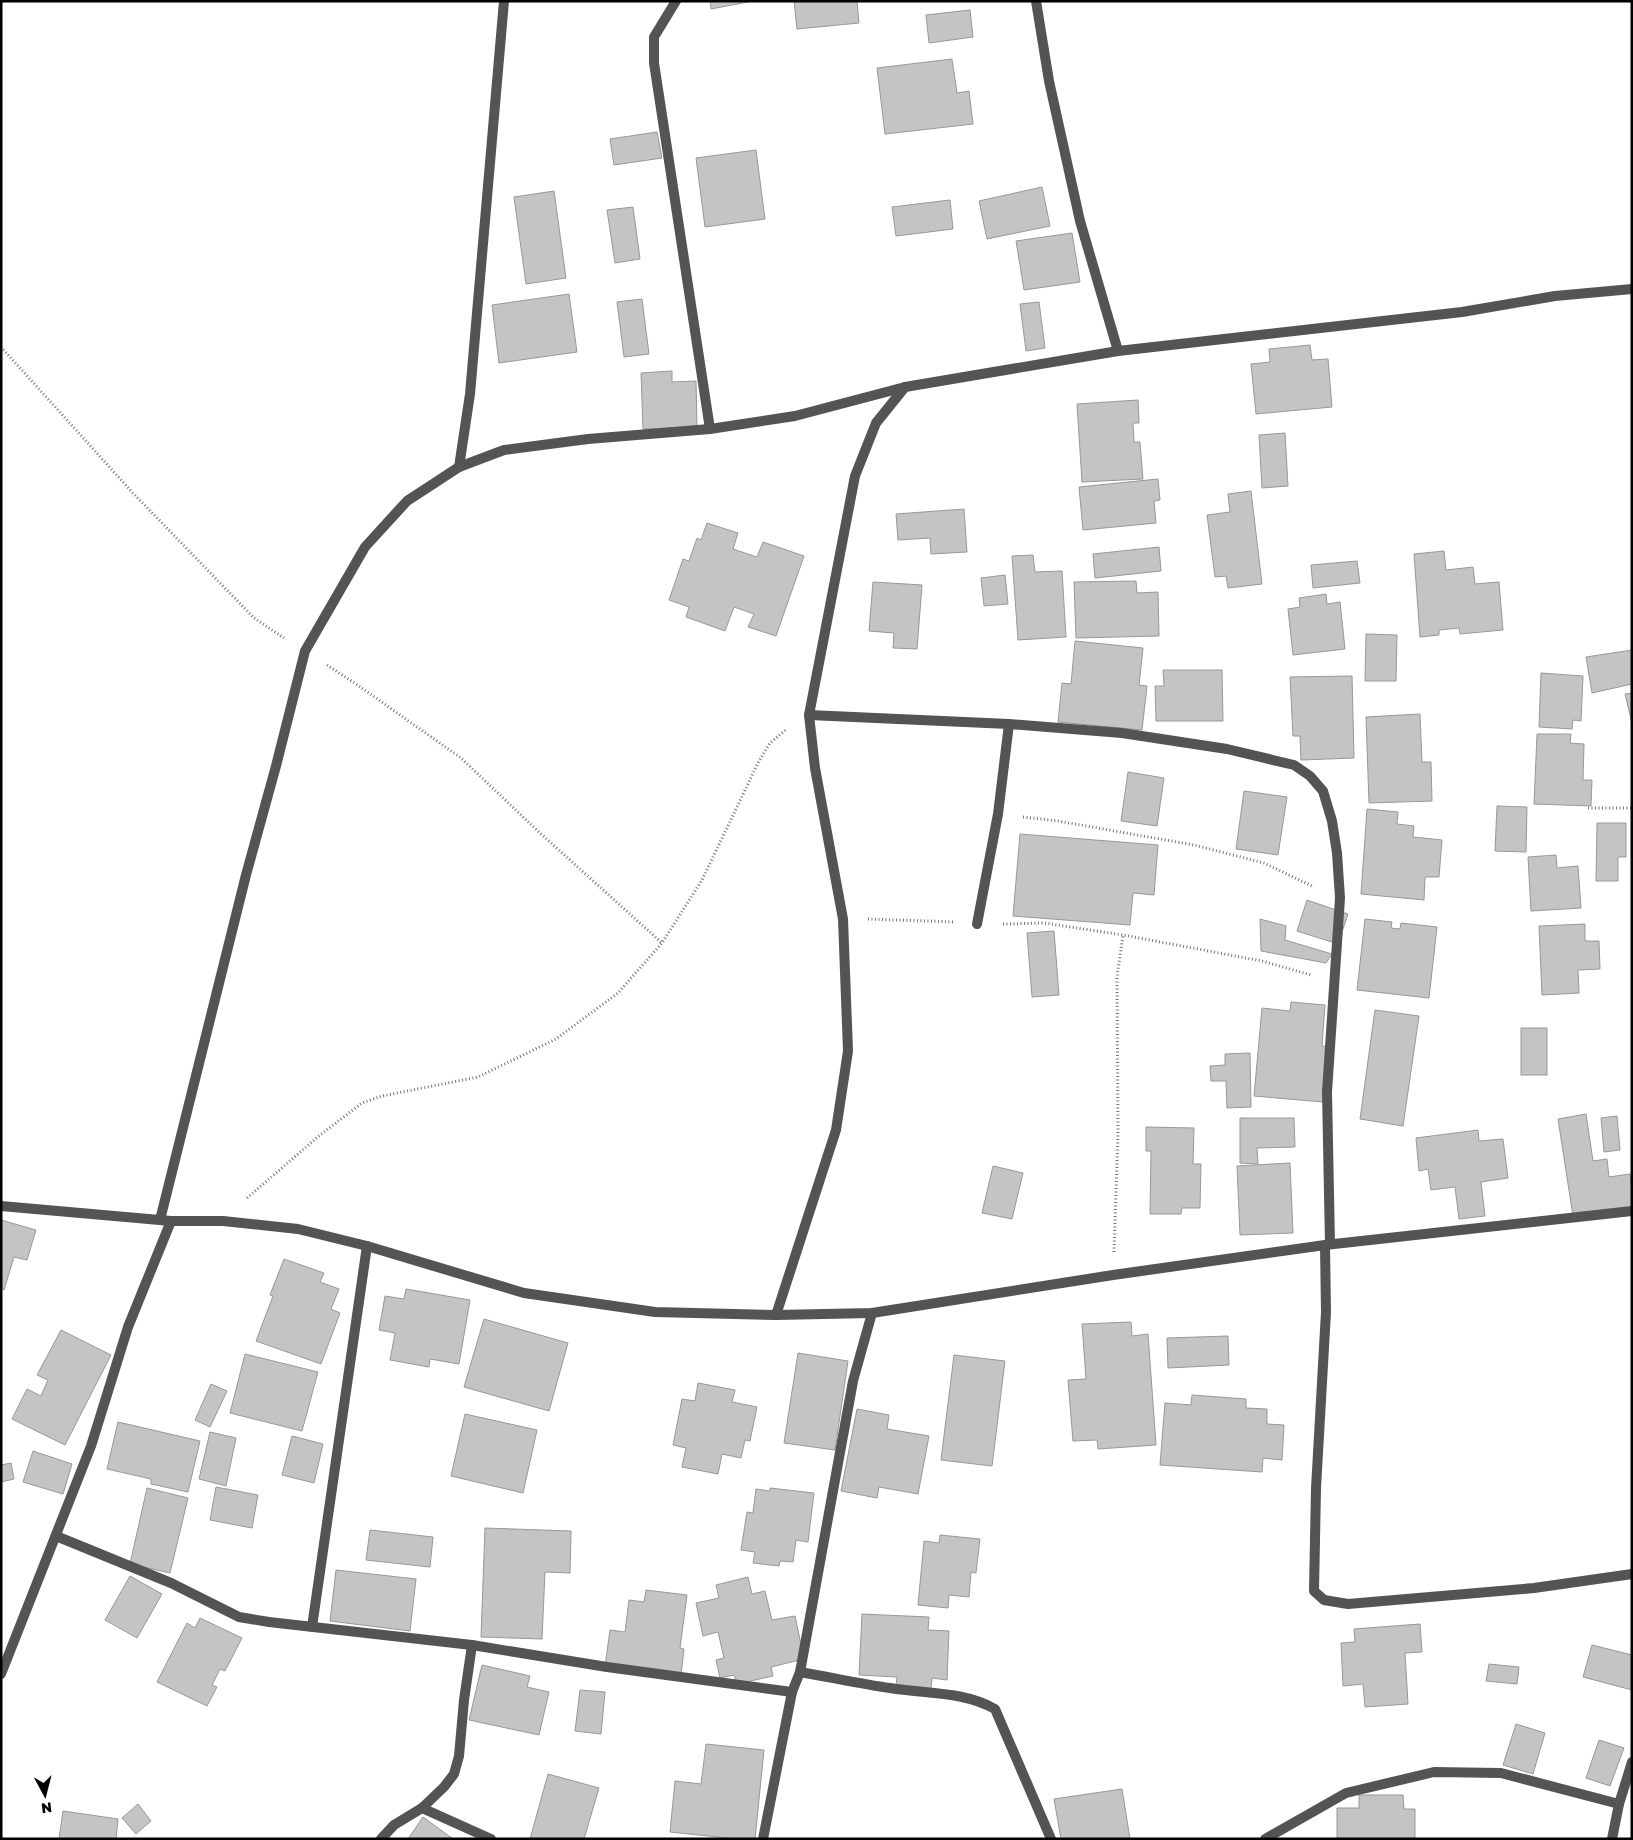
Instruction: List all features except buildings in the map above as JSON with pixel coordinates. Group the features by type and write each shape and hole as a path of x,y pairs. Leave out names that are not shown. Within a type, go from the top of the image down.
{"street":[{"path":"459,467 470,394 504,1"},
{"path":"676,1 654,37 654,63 710,429"},
{"path":"1036,1 1049,81 1080,221 1118,351"},
{"path":"1,1674 91,1446 128,1327 165,1220 246,875 305,651 366,547 407,501 459,467 504,450 543,444 710,429 795,416 905,387 1118,351 1462,312 1555,296 1632,289"},
{"path":"776,1315 836,1130 848,1051 843,919 815,768 809,715 855,476 876,423 905,387"},
{"path":"809,715 1009,724 1122,733 1226,749 1294,765 1310,776 1323,791 1332,821 1337,853 1340,898 1327,1092 1328,1245 1316,1488 1314,1591 1324,1600 1348,1604 1534,1588 1632,1574"},
{"path":"977,924 998,814 1009,724"},
{"path":"1,1206 165,1220 223,1220 298,1229 367,1246 524,1293 655,1312 776,1315 872,1313 1113,1275 1328,1245 1632,1211"},
{"path":"312,1627 367,1246"},
{"path":"763,1839 792,1692 800,1672 853,1381 872,1313"},
{"path":"56,1536 171,1583 239,1617 472,1645 607,1667 792,1692"},
{"path":"381,1839 394,1824 422,1808 444,1787 454,1774 459,1756 464,1700 472,1645"},
{"path":"800,1672 890,1688 967,1697 981,1701 995,1709 1050,1839"},
{"path":"1612,1839 1619,1804 1632,1762"},
{"path":"1265,1839 1346,1794 1434,1772 1501,1773 1619,1804"},
{"path":"422,1808 490,1839"}],"path":[{"path":"1,346 132,492 254,618 359,686 461,758 540,833 662,943"},
{"path":"223,1220 320,1135 362,1103 382,1096 478,1077 556,1039 618,993 662,943 702,880 758,763 770,743 784,731 809,715"},
{"path":"1588,808 1632,808"},
{"path":"998,814 1058,821 1194,845 1264,864 1340,898"},
{"path":"843,919 922,920 977,924 1044,923 1123,935 1262,961 1333,982"},
{"path":"1113,1275 1118,1133 1117,977 1123,935"}]}
